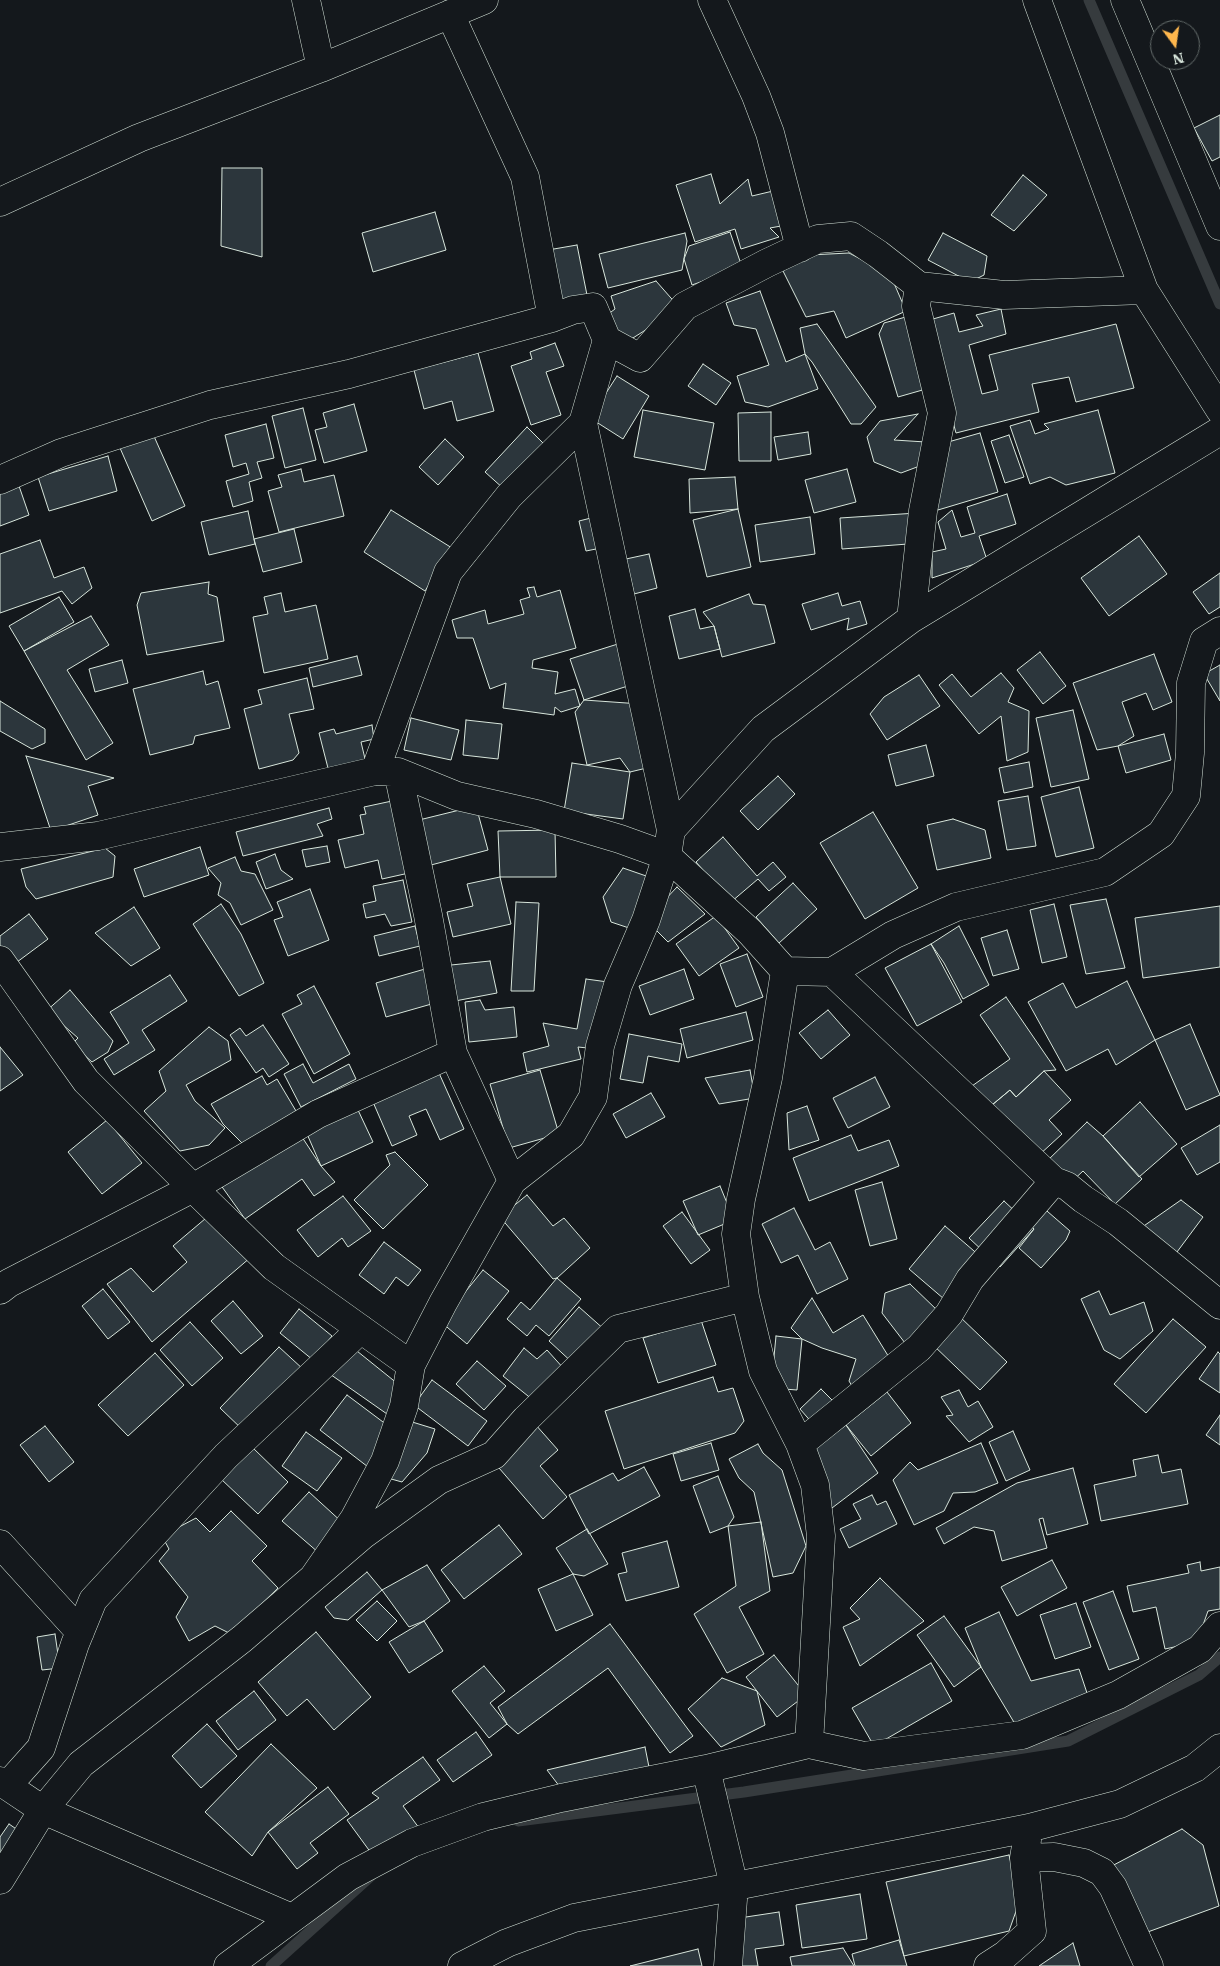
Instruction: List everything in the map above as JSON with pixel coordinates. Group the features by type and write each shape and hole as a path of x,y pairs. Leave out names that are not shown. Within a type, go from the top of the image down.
{"street":[{"path":"306,0 321,68"},
{"path":"0,202 139,138 321,68 484,0"},
{"path":"712,0 756,96 770,133 800,248"},
{"path":"1037,0 1144,290 1220,410"},
{"path":"1125,0 1220,226"},
{"path":"450,14 525,177 552,318"},
{"path":"0,480 61,454 210,405 349,374 552,318 573,310 593,307 607,340 640,358 685,306 767,263 818,240 852,236 919,286 1004,295 1144,290"},
{"path":"911,619 923,511 942,413 916,306 919,286"},
{"path":"607,340 583,423 669,843 785,970 832,972 893,935 956,907 1105,872 1161,834 1186,796 1190,753 1191,683 1204,641 1220,631"},
{"path":"512,1181 453,1053 428,915 386,772 448,572 509,496 583,423"},
{"path":"313,1578 354,1519 385,1461 404,1406 411,1365 443,1303 512,1181 571,1135 593,1097 600,1046 618,985 646,920 669,843 763,730 911,619 1220,431"},
{"path":"0,847 98,836 386,772 457,796 536,814 620,839 669,843"},
{"path":"0,960 86,1081 193,1188 274,1266 411,1365"},
{"path":"785,970 768,1078 741,1199 736,1234 745,1297 764,1371 800,1444 815,1485 821,1536 809,1744"},
{"path":"832,972 1054,1181 1067,1186 1083,1200 1118,1222 1220,1305"},
{"path":"0,1290 9,1283 193,1188 318,1114 453,1053"},
{"path":"800,1444 919,1348 949,1314 970,1279 1054,1181"},
{"path":"0,1880 43,1810 81,1764 242,1639 363,1535 439,1480 494,1454 526,1419 618,1329 745,1297"},
{"path":"292,1918 43,1810 4,1783 41,1748 48,1722 93,1600 226,1456 361,1329"},
{"path":"0,1544 80,1632"},
{"path":"228,1966 348,1877 412,1843 474,1821 561,1798 706,1769 809,1744 864,1756 1022,1735 1118,1695 1200,1649 1220,1626"},
{"path":"462,1966 507,1943 574,1918 1029,1828 1120,1804 1195,1768 1220,1748"},
{"path":"706,1769 734,1886 728,1966"},
{"path":"988,1966 1005,1955 1032,1930 1024,1858 1029,1828"},
{"path":"1024,1858 1054,1857 1084,1863 1102,1872 1113,1887 1149,1966"}],"building":[{"path":"1220,115 1220,157 1212,161 1194,128"},
{"path":"222,168 262,168 262,257 221,246"},
{"path":"711,174 720,204 748,179 752,196 773,191 781,226 770,228 779,237 741,249 735,229 695,242 676,185"},
{"path":"1023,175 1047,195 1014,231 991,215"},
{"path":"435,212 446,250 373,272 362,233"},
{"path":"730,232 742,267 692,285 684,259 689,246"},
{"path":"685,233 687,241 682,270 608,288 599,254"},
{"path":"943,233 987,256 984,275 970,282 928,260"},
{"path":"577,245 587,295 558,300 548,250"},
{"path":"849,253 890,274 906,311 846,338 834,311 806,317 783,271 809,255"},
{"path":"656,281 678,306 663,319 625,343 607,315 615,309 611,296"},
{"path":"760,291 786,362 805,354 818,389 768,407 745,402 737,376 769,365 756,329 734,325 726,303"},
{"path":"1001,309 1006,334 969,345 982,394 998,390 989,355 1116,324 1134,388 1076,402 1069,377 1032,384 1039,412 956,433 926,321 954,313 959,332 983,326 976,315"},
{"path":"913,315 933,387 898,397 879,334 884,323"},
{"path":"817,324 876,407 861,424 851,424 805,354 800,328"},
{"path":"555,343 564,366 546,372 561,415 531,425 511,366 532,359 530,352"},
{"path":"478,353 494,411 457,421 452,401 424,409 414,370"},
{"path":"703,364 731,383 716,405 688,386"},
{"path":"617,376 649,396 623,439 590,418"},
{"path":"354,404 367,451 324,463 315,430 327,427 323,413"},
{"path":"303,408 316,460 285,468 272,416"},
{"path":"643,410 714,423 705,470 634,457"},
{"path":"1098,410 1115,473 1066,485 1050,477 1030,484 1010,426 1030,420 1035,434 1049,429 1044,424"},
{"path":"771,412 771,461 739,461 738,413"},
{"path":"918,414 894,440 926,442 925,464 901,473 874,462 867,437 880,421"},
{"path":"266,424 274,458 257,462 262,478 249,482 253,501 233,507 226,481 249,474 246,463 233,467 225,435"},
{"path":"527,427 545,445 504,489 485,472"},
{"path":"808,432 811,454 778,460 774,437"},
{"path":"980,433 998,492 938,510 931,487 941,444"},
{"path":"153,434 185,506 152,521 120,448"},
{"path":"1009,435 1024,477 1005,483 991,441"},
{"path":"445,439 464,457 438,485 419,467"},
{"path":"108,456 117,491 49,511 38,477"},
{"path":"301,469 304,482 334,475 344,516 279,532 268,491 282,487 278,475"},
{"path":"847,469 856,502 814,513 805,480"},
{"path":"735,477 738,509 690,513 689,479"},
{"path":"18,483 29,515 0,526 0,491"},
{"path":"1007,494 1016,524 979,536 987,560 932,578 932,552 946,549 938,522 952,510 961,537 975,533 967,507"},
{"path":"738,509 751,567 707,577 693,520"},
{"path":"391,510 452,548 425,591 364,552"},
{"path":"248,511 255,544 209,555 201,522"},
{"path":"917,513 908,544 842,549 840,518"},
{"path":"595,517 601,548 586,551 579,521"},
{"path":"810,517 815,554 760,562 755,525"},
{"path":"294,529 302,562 263,572 254,539"},
{"path":"1139,536 1167,574 1109,616 1081,578"},
{"path":"40,540 54,578 84,567 92,588 72,604 62,591 0,613 0,554"},
{"path":"649,554 657,588 634,594 626,559"},
{"path":"1220,573 1220,607 1209,614 1193,592"},
{"path":"209,582 208,594 217,597 224,641 147,655 137,605 141,593"},
{"path":"534,587 537,597 560,590 576,648 533,660 532,668 558,672 555,694 575,689 580,706 561,712 555,707 554,715 503,708 506,683 490,689 473,638 457,638 452,620 485,610 488,624 524,614 520,600 530,597 527,588"},
{"path":"281,593 285,612 316,605 328,659 264,673 253,617 268,614 264,597"},
{"path":"838,593 842,606 860,601 867,624 847,630 849,618 811,630 802,604"},
{"path":"749,594 753,604 765,605 775,643 722,657 714,626 703,612"},
{"path":"59,597 74,622 24,651 9,626"},
{"path":"695,609 700,629 714,626 720,649 679,659 669,616"},
{"path":"91,616 109,645 67,670 113,743 86,760 24,651"},
{"path":"621,643 634,684 584,700 570,659"},
{"path":"1040,652 1066,686 1043,704 1017,670"},
{"path":"1154,654 1172,702 1153,710 1146,693 1122,702 1134,736 1118,746 1097,750 1073,683"},
{"path":"357,656 362,675 313,687 309,668"},
{"path":"122,660 128,683 95,692 89,669"},
{"path":"1220,665 1220,701 1204,674"},
{"path":"203,671 206,685 218,681 230,728 195,736 193,744 150,755 133,689"},
{"path":"1001,673 1014,688 1008,702 1029,711 1028,752 1007,761 1001,716 979,734 939,685 952,674 971,697"},
{"path":"919,675 940,706 887,740 870,714 884,697"},
{"path":"307,678 314,709 289,714 299,753 293,760 259,769 244,709 262,704 258,690"},
{"path":"584,700 641,704 655,766 630,772 620,758 587,765 575,712"},
{"path":"0,701 45,729 45,743 32,749 0,731"},
{"path":"1073,710 1089,779 1051,787 1036,718"},
{"path":"411,718 459,730 451,760 404,750"},
{"path":"466,720 502,724 498,759 463,755"},
{"path":"372,725 374,739 361,742 366,763 329,772 319,733 334,729 336,734"},
{"path":"1164,734 1171,760 1126,773 1118,746"},
{"path":"926,745 934,776 896,786 888,755"},
{"path":"26,756 114,778 88,786 98,815 51,831"},
{"path":"1029,762 1033,787 1004,793 999,768"},
{"path":"572,763 630,772 623,819 564,811"},
{"path":"778,776 795,794 758,830 740,811"},
{"path":"1079,787 1094,848 1056,857 1041,797"},
{"path":"1028,796 1036,846 1007,850 998,801"},
{"path":"392,801 409,873 382,879 378,860 345,868 338,840 364,834 360,815 366,814 364,807"},
{"path":"476,806 488,850 431,865 419,820"},
{"path":"329,808 332,819 317,824 323,836 243,856 236,832"},
{"path":"873,812 918,888 865,919 820,843"},
{"path":"953,819 985,830 991,858 937,870 927,825"},
{"path":"555,830 556,877 500,877 498,831"},
{"path":"723,837 757,876 773,862 786,877 769,891 758,879 731,902 696,862"},
{"path":"327,846 330,862 306,867 302,850"},
{"path":"200,847 209,875 144,897 134,869"},
{"path":"105,848 115,856 113,877 36,899 26,887 21,869"},
{"path":"275,854 281,870 293,879 266,889 256,862"},
{"path":"235,857 241,871 255,874 273,910 241,925 230,903 218,895 221,883 208,868"},
{"path":"623,868 652,878 635,930 611,922 603,897"},
{"path":"500,877 511,924 453,937 447,912 473,906 467,884"},
{"path":"403,880 412,922 391,926 385,914 366,918 363,904 376,901 373,886"},
{"path":"793,883 817,909 779,943 756,917"},
{"path":"677,887 705,914 668,942 646,920"},
{"path":"310,889 329,940 288,956 274,920 283,917 277,902"},
{"path":"1106,899 1125,968 1086,974 1070,905"},
{"path":"516,902 539,903 534,991 511,991"},
{"path":"221,904 241,934 264,983 239,996 193,924"},
{"path":"1054,904 1067,957 1042,963 1030,910"},
{"path":"1220,906 1220,967 1143,978 1135,918"},
{"path":"134,907 160,948 131,966 95,933"},
{"path":"29,914 48,939 9,968 0,956 0,936"},
{"path":"716,916 739,948 699,976 676,944"},
{"path":"415,926 420,946 379,956 374,936"},
{"path":"959,926 989,985 963,999 944,963 931,944"},
{"path":"1007,930 1019,969 993,976 981,938"},
{"path":"931,944 962,1002 917,1026 885,968"},
{"path":"747,954 763,997 736,1007 720,964"},
{"path":"490,961 497,993 455,1001 451,965"},
{"path":"425,969 435,1003 386,1017 376,983"},
{"path":"684,969 694,999 650,1015 639,986"},
{"path":"170,975 187,1001 142,1030 155,1050 114,1075 104,1059 129,1043 110,1012"},
{"path":"586,979 608,982 597,1049 578,1047 581,1059 527,1072 523,1053 549,1046 543,1023 577,1029"},
{"path":"1127,981 1155,1040 1116,1065 1108,1049 1066,1071 1028,1002 1063,983 1076,1008"},
{"path":"314,986 350,1054 314,1074 282,1014 302,1004 297,995"},
{"path":"70,990 113,1041 108,1052 92,1062 72,1044 78,1038 45,1012"},
{"path":"1006,997 1056,1070 1044,1071 1016,1097 1010,1090 992,1105 972,1086 1010,1059 980,1015"},
{"path":"480,1000 485,1010 514,1007 517,1037 469,1042 465,1002"},
{"path":"828,1010 850,1035 821,1059 799,1033"},
{"path":"746,1012 753,1040 687,1058 680,1029"},
{"path":"1190,1024 1220,1095 1186,1110 1155,1040"},
{"path":"263,1025 289,1064 269,1077 263,1068 256,1073 230,1035 240,1028 246,1036"},
{"path":"209,1027 228,1041 231,1060 186,1085 195,1101 225,1128 209,1145 180,1151 144,1111 166,1091 159,1071"},
{"path":"629,1034 682,1044 679,1062 648,1056 643,1083 620,1079"},
{"path":"0,1047 23,1075 0,1091"},
{"path":"303,1064 313,1083 349,1064 356,1079 301,1107 284,1074"},
{"path":"540,1070 559,1134 509,1148 490,1084"},
{"path":"750,1070 755,1098 719,1104 705,1078"},
{"path":"1044,1071 1071,1100 1049,1120 1062,1134 1038,1156 992,1105 1010,1090 1016,1097"},
{"path":"439,1073 464,1129 440,1140 426,1109 409,1116 417,1135 392,1146 373,1102"},
{"path":"262,1076 267,1085 277,1079 299,1116 245,1146 223,1124 211,1104"},
{"path":"875,1077 890,1107 848,1128 833,1098"},
{"path":"651,1093 665,1117 626,1138 613,1114"},
{"path":"1140,1102 1177,1144 1139,1177 1103,1136"},
{"path":"807,1106 819,1140 789,1150 787,1113"},
{"path":"358,1110 373,1142 321,1166 307,1134"},
{"path":"107,1120 142,1163 102,1194 68,1152"},
{"path":"1087,1122 1103,1136 1142,1179 1115,1204 1083,1171 1067,1186 1045,1163"},
{"path":"1220,1125 1220,1162 1197,1175 1181,1148"},
{"path":"300,1134 321,1166 335,1182 314,1196 302,1179 245,1219 220,1184"},
{"path":"851,1135 858,1151 889,1140 899,1166 809,1201 793,1158"},
{"path":"395,1152 428,1185 383,1229 354,1200 390,1165 386,1155"},
{"path":"882,1182 897,1239 870,1246 855,1190"},
{"path":"720,1186 734,1220 698,1235 683,1201"},
{"path":"527,1195 553,1226 564,1218 590,1248 557,1278 553,1279 500,1217"},
{"path":"343,1196 371,1231 348,1247 342,1238 318,1257 297,1230"},
{"path":"1181,1200 1203,1217 1174,1256 1138,1230"},
{"path":"1004,1201 1034,1229 1000,1267 969,1238"},
{"path":"1040,1205 1070,1231 1066,1240 1041,1268 1019,1248 1034,1229 1026,1220"},
{"path":"794,1208 815,1250 830,1242 848,1279 817,1294 798,1255 781,1263 762,1224"},
{"path":"682,1212 710,1250 691,1264 663,1226"},
{"path":"212,1213 251,1257 152,1342 107,1284 131,1268 153,1292 187,1262 173,1246"},
{"path":"945,1226 981,1257 944,1299 909,1269"},
{"path":"384,1242 421,1270 408,1286 396,1277 384,1294 359,1275"},
{"path":"483,1270 509,1291 467,1344 441,1322"},
{"path":"557,1278 581,1299 549,1336 536,1325 527,1336 507,1319 521,1302 530,1310"},
{"path":"910,1284 938,1311 905,1343 882,1313 885,1293"},
{"path":"103,1289 130,1322 108,1339 82,1306"},
{"path":"1099,1291 1110,1315 1144,1302 1153,1331 1120,1359 1104,1350 1081,1299"},
{"path":"812,1298 833,1333 863,1315 895,1367 855,1391 849,1381 856,1359 802,1339 791,1328"},
{"path":"233,1301 263,1336 241,1354 211,1321"},
{"path":"579,1307 606,1331 575,1365 549,1341"},
{"path":"299,1309 332,1336 313,1360 280,1333"},
{"path":"958,1315 1007,1362 980,1390 931,1343"},
{"path":"1173,1319 1206,1347 1146,1413 1114,1384"},
{"path":"701,1320 716,1365 658,1383 643,1338"},
{"path":"190,1322 223,1358 192,1386 160,1350"},
{"path":"776,1336 802,1339 797,1390 771,1388"},
{"path":"347,1343 403,1388 387,1414 327,1372"},
{"path":"279,1347 304,1370 245,1432 220,1408"},
{"path":"524,1348 537,1359 547,1350 565,1370 533,1400 503,1376"},
{"path":"1218,1352 1220,1354 1220,1393 1199,1379"},
{"path":"155,1353 184,1385 128,1436 98,1405"},
{"path":"477,1361 506,1386 484,1410 456,1384"},
{"path":"713,1377 718,1392 733,1388 744,1421 735,1433 624,1469 605,1411"},
{"path":"432,1380 487,1421 468,1446 414,1405"},
{"path":"821,1389 836,1404 814,1425 800,1409"},
{"path":"959,1390 968,1407 978,1401 993,1427 969,1442 946,1416 953,1415 941,1397"},
{"path":"887,1392 911,1423 871,1456 846,1425"},
{"path":"347,1395 387,1425 372,1470 320,1430"},
{"path":"1220,1415 1220,1445 1206,1435"},
{"path":"409,1421 435,1429 427,1453 402,1482 384,1477"},
{"path":"535,1424 558,1450 540,1466 567,1497 543,1519 493,1461"},
{"path":"846,1425 878,1473 832,1508 825,1492 804,1457"},
{"path":"45,1426 74,1462 49,1482 20,1445"},
{"path":"1013,1431 1030,1470 1006,1481 989,1442"},
{"path":"306,1432 342,1458 317,1491 282,1466"},
{"path":"711,1443 719,1470 681,1481 673,1454"},
{"path":"981,1443 998,1483 975,1492 953,1493 944,1511 914,1525 893,1480 910,1462 918,1470"},
{"path":"758,1444 763,1453 782,1470 806,1546 793,1573 773,1577 754,1492 739,1478 729,1459"},
{"path":"252,1447 288,1482 258,1514 221,1479"},
{"path":"1158,1455 1162,1473 1181,1469 1188,1504 1101,1521 1094,1485 1136,1476 1133,1460"},
{"path":"644,1467 660,1496 589,1534 569,1495 613,1473 618,1481"},
{"path":"1073,1468 1088,1524 1047,1535 1043,1518 1039,1519 1047,1548 1002,1561 994,1531 974,1527 944,1544 936,1528 1017,1483"},
{"path":"718,1476 734,1517 728,1526 710,1533 693,1486"},
{"path":"309,1492 344,1524 319,1553 282,1521"},
{"path":"872,1495 877,1505 886,1501 897,1524 849,1548 840,1529 861,1519 853,1504"},
{"path":"231,1511 267,1546 252,1561 278,1588 231,1634 215,1626 189,1641 176,1617 188,1597 159,1561 169,1549 162,1536 196,1518 210,1532"},
{"path":"761,1522 770,1591 739,1607 764,1654 727,1673 694,1614 736,1586 728,1526"},
{"path":"499,1525 522,1554 464,1599 441,1570"},
{"path":"587,1529 608,1564 584,1576 573,1574 556,1548"},
{"path":"667,1541 679,1587 626,1601 618,1574 627,1572 622,1553"},
{"path":"1052,1560 1067,1588 1017,1616 1001,1587"},
{"path":"1200,1562 1201,1571 1220,1567 1220,1609 1208,1611 1197,1642 1165,1649 1156,1607 1133,1612 1127,1586 1189,1573 1187,1565"},
{"path":"427,1565 450,1601 424,1621 409,1627 382,1590"},
{"path":"367,1572 382,1590 348,1620 334,1618 325,1607"},
{"path":"573,1574 593,1615 556,1631 538,1589"},
{"path":"880,1578 924,1621 860,1666 843,1627 860,1619 850,1608"},
{"path":"1113,1591 1139,1659 1109,1670 1083,1602"},
{"path":"377,1601 397,1621 377,1641 356,1620"},
{"path":"1076,1603 1091,1647 1055,1659 1040,1615"},
{"path":"999,1612 1031,1681 1079,1669 1088,1696 1018,1729 981,1667 965,1628"},
{"path":"944,1616 981,1667 954,1687 917,1635"},
{"path":"424,1621 443,1651 409,1673 389,1642"},
{"path":"610,1624 693,1736 670,1753 608,1668 518,1734 507,1724 498,1707"},
{"path":"316,1632 371,1697 334,1730 307,1699 287,1716 258,1682"},
{"path":"55,1634 60,1668 42,1670 37,1637"},
{"path":"774,1655 806,1695 777,1717 746,1677"},
{"path":"931,1663 952,1701 874,1746 852,1708"},
{"path":"484,1666 505,1691 490,1703 507,1724 489,1738 452,1691"},
{"path":"722,1678 757,1691 765,1725 721,1747 688,1709"},
{"path":"254,1691 276,1720 238,1750 216,1721"},
{"path":"207,1724 237,1756 201,1788 172,1756"},
{"path":"476,1732 492,1755 453,1782 437,1760"},
{"path":"271,1744 317,1788 268,1832 252,1856 205,1812"},
{"path":"645,1747 650,1772 563,1791 547,1770"},
{"path":"423,1757 440,1780 403,1806 419,1828 374,1857 347,1820 379,1798 372,1793"},
{"path":"328,1787 349,1814 310,1843 318,1853 297,1869 268,1832"},
{"path":"9,1824 25,1835 0,1872 0,1837"},
{"path":"1182,1829 1203,1845 1219,1906 1145,1933 1108,1868"},
{"path":"1009,1855 1020,1900 1009,1931 904,1956 886,1882"},
{"path":"860,1894 867,1939 802,1948 796,1905"},
{"path":"779,1912 784,1945 755,1949 758,1966 733,1966 726,1920"},
{"path":"899,1940 907,1966 855,1966 852,1954"},
{"path":"1073,1943 1080,1966 1039,1966"},
{"path":"843,1948 854,1966 792,1966 790,1957"},
{"path":"698,1949 702,1966 630,1966"}],"waterway":[{"path":"1089,0 1220,304"},
{"path":"518,1821 744,1792 1068,1741 1199,1675 1220,1657"},
{"path":"271,1966 371,1876"}]}
